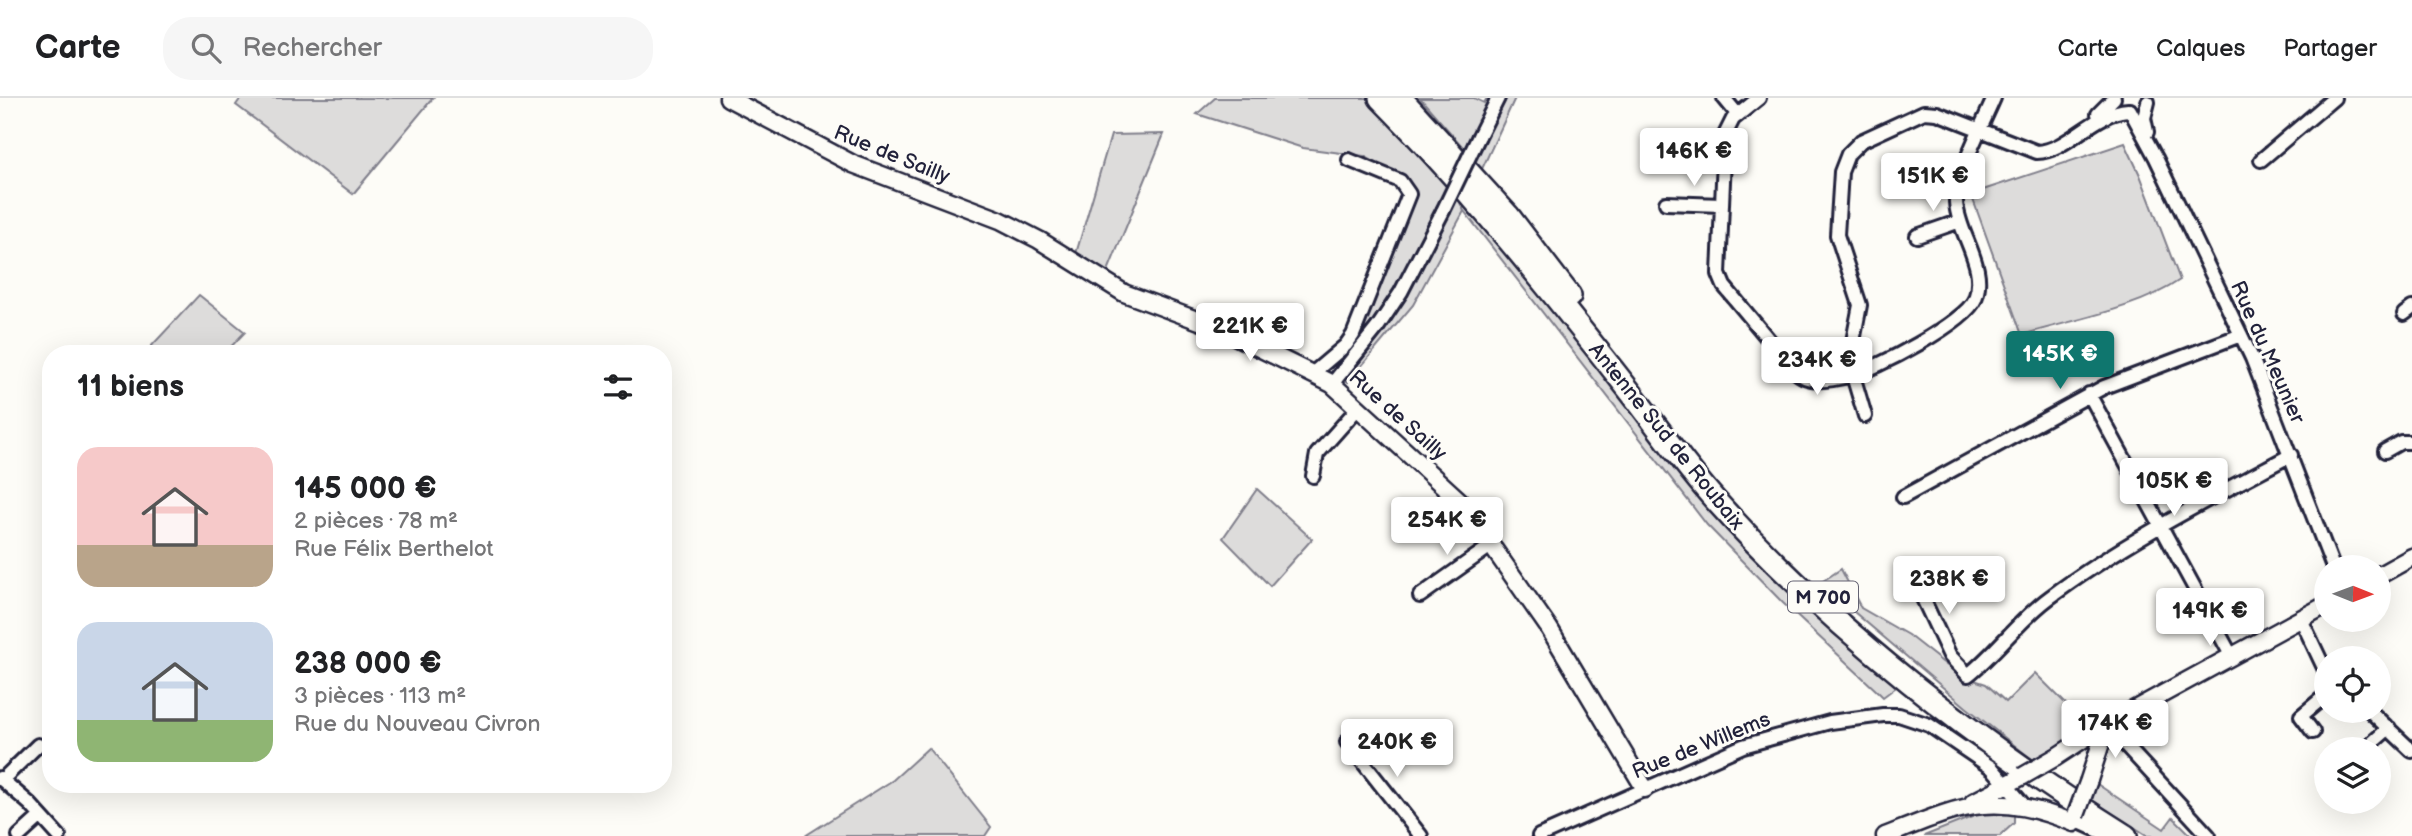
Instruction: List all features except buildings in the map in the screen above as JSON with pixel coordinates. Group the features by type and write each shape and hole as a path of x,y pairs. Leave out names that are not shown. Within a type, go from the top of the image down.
{"highway":[{"name":"Antenne Sud de Roubaix","path":"1380,98 1491,220 1693,474 1755,542 1867,646 1940,705 1993,746 2126,836"},
{"name":"Antenne Sud de Roubaix","path":"1401,98 1472,174 1540,254 1623,370 1693,461 1796,571 1865,635 1956,709 2068,790 2139,836"}],"street":[{"name":"Rue de Sailly","path":"728,98 853,164 1000,220 1124,293 1221,329 1332,384 1454,494 1559,644 1645,789"},
{"path":"1332,384 1377,328 1401,292 1498,98"},
{"path":"1724,98 1738,114"},
{"path":"1759,98 1738,114 1725,135 1718,267 1724,286 1800,376 1815,380 1852,375 1929,337 1966,313 1972,306 1979,280 1960,221 1956,201 1958,182 1994,98"},
{"path":"2071,137 2115,98"},
{"name":"Rue du Meunier","path":"2115,98 2129,110 2156,158 2241,335 2291,455 2328,555"},
{"path":"2261,160 2331,99"},
{"path":"1865,416 1852,375 1849,352 1860,305 1837,236 1843,163 1861,141 1924,111 1937,113 2037,152 2053,148 2114,112 2140,109 2149,100"},
{"name":"Rue du Meunier","path":"2149,100 2145,124 2156,158"},
{"path":"1313,373 1346,345 1353,335 1409,194 1400,181 1349,160"},
{"path":"1666,203 1721,205"},
{"path":"1916,236 1960,221"},
{"path":"1903,497 2089,394 2241,335"},
{"path":"2089,394 2232,657"},
{"path":"1313,476 1317,454 1358,408"},
{"path":"2385,451 2401,442 2412,442"},
{"path":"1910,571 1950,656 1968,675 2048,599 2160,526 2291,455"},
{"path":"1420,596 1492,545"},
{"path":"2391,569 2412,557"},
{"path":"1885,836 1962,807 2027,776 2109,725 2314,611"},
{"path":"2301,618 2314,646"},
{"path":"2313,732 2301,716 2314,705"},
{"name":"Rue de Willems","path":"1539,836 1755,741 1830,722 1890,714 1909,717 1930,725 1992,768 2023,805"},
{"path":"2383,723 2412,751"},
{"path":"2074,823 2109,725"},
{"path":"2109,725 2209,836"},
{"path":"2379,737 2389,728"},
{"path":"1347,742 1421,836"},
{"path":"38,745 1,779 59,836"},
{"path":"2056,757 2072,752 2078,754 2085,763 2089,780"},
{"path":"2023,805 2021,793 2027,776"},
{"path":"1962,807 1996,803 2023,805 2109,836"},
{"path":"19,836 41,816"}],"shaded area":[{"path":"241,98 433,98 353,194 236,105"},
{"path":"1215,98 1368,98 1449,179 1463,209 1464,199 1628,400 1903,682 1883,697 1783,603 1707,525 1464,211 1413,305 1348,382 1330,367 1354,342 1408,182 1364,156 1303,148 1197,114"},
{"path":"1420,98 1474,98 1484,103 1487,98 1515,98 1482,169"},
{"path":"1164,134 1106,276 1075,257 1111,135"},
{"path":"2125,143 2180,280 2144,299 2104,313 2022,335 1971,194"},
{"path":"199,295 245,332 233,345 152,345"},
{"path":"1257,489 1312,539 1270,586 1223,538"},
{"path":"1841,569 1861,608 1908,635 1959,675 1986,684 2006,702 2035,673 2090,728 2033,760 1820,583"},
{"path":"928,748 991,827 985,836 805,836 893,780"},
{"path":"2097,784 2164,829 2173,817 2192,836 2148,836 2092,800"},
{"path":"1992,809 2014,814 2014,823 2000,836 1924,836"}]}
